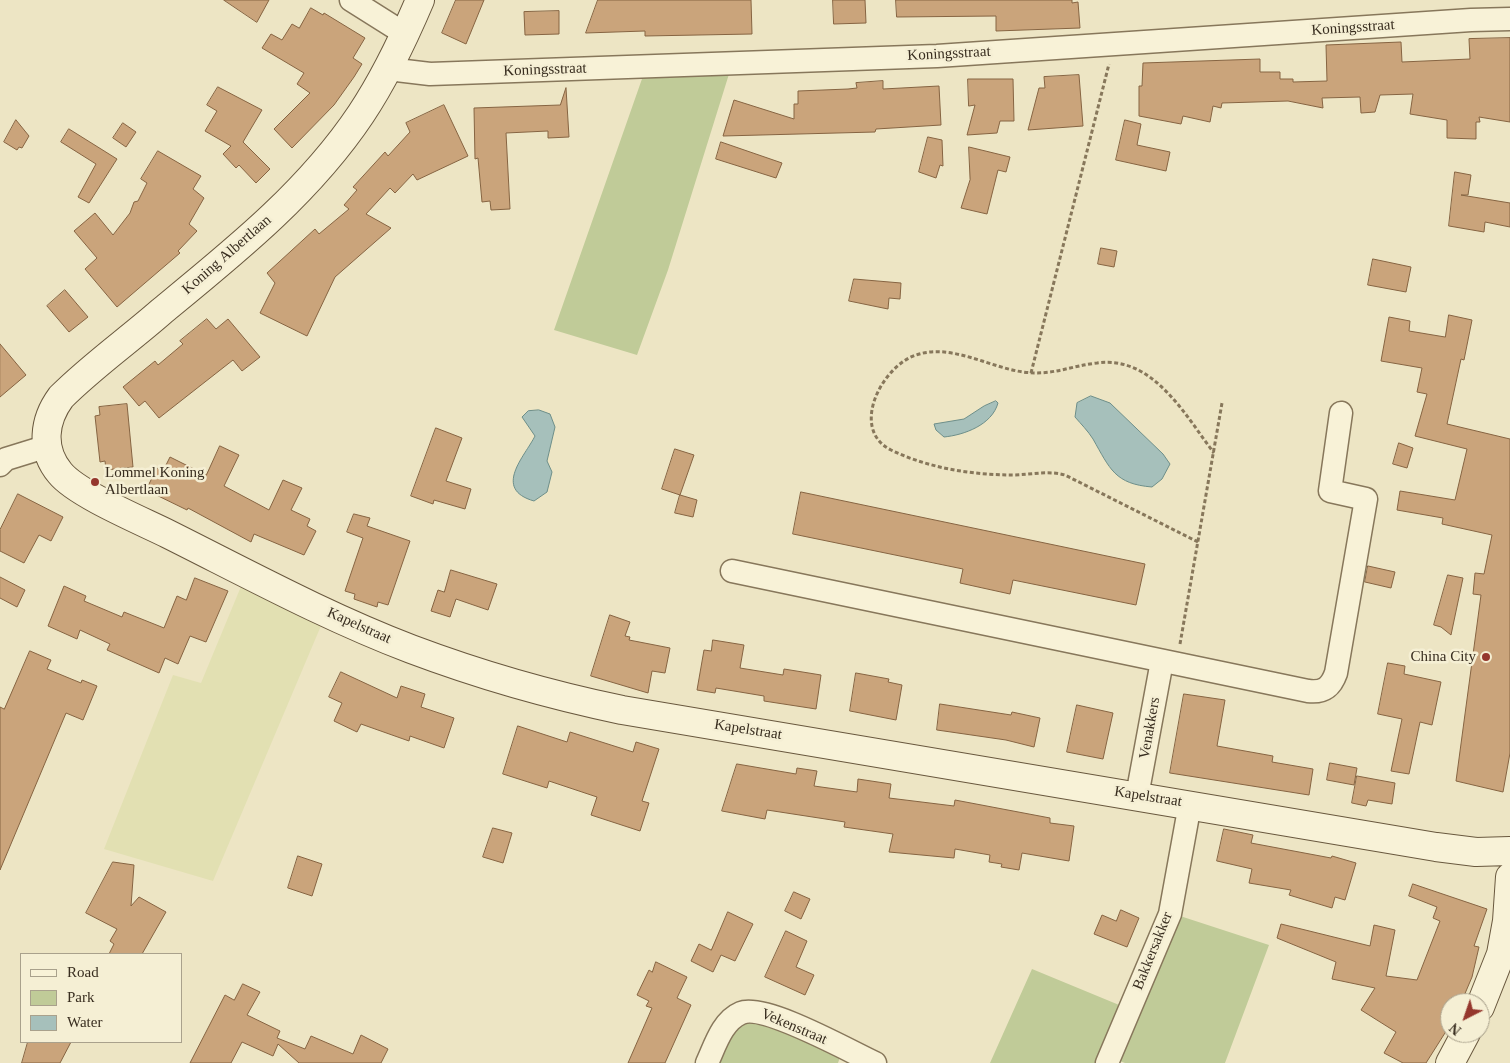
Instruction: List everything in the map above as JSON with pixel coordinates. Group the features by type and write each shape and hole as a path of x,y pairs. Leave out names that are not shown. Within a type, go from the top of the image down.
{"main road":[{"name":"Koning Albertlaan","path":"48,446 47,424 61,397 281,208 340,143 361,114 388,69 420,0"},
{"name":"Kapelstraat","path":"48,446 55,468 79,489 296,598 386,639 463,668 521,686 622,710 1190,804 1436,847 1476,852 1510,851"},
{"path":"1486,993 1501,954 1507,920 1510,877"},
{"path":"1450,1063 1461,1043"}],"street":[{"path":"351,0 405,34"},
{"path":"1471,20 1483,0"},
{"name":"Koningsstraat","path":"388,69 430,74 937,56 1471,20 1510,19"},
{"path":"732,571 1308,691 1324,690 1330,685 1336,672 1366,499 1330,491 1341,413"},
{"path":"0,465 6,459 48,446"},
{"name":"Venakkers","path":"1137,796 1169,662"},
{"name":"Bakkersakker","path":"1107,1063 1170,914 1190,804"},
{"name":"Vekenstraat","path":"708,1063 721,1032 739,1014 750,1010 771,1014 875,1063"}],"path":[{"path":"1031,373 1114,44"},
{"path":"1198,542 1065,475 1047,472 990,475 945,468 889,449 881,444 876,436 872,414 880,386 913,356 935,351 1031,373 1055,373 1098,362 1111,362 1136,368 1157,382 1168,393 1214,453"},
{"path":"1169,662 1198,542 1222,403"}],"shaded area":[{"path":"242,584 323,621 213,881 104,849 173,675 201,683"}],"green space":[{"path":"729,74 668,270 637,355 554,330 643,76"},
{"path":"1177,915 1269,945 1225,1063 1125,1063 1117,1060"},
{"path":"1032,969 1124,1007 1101,1063 990,1063"},
{"path":"759,1020 840,1057 838,1063 719,1063 729,1041 737,1030 750,1022"}],"water":[{"path":"1091,396 1110,403 1163,454 1170,464 1162,479 1152,487 1130,482 1115,473 1109,467 1091,436 1075,417 1077,403"},
{"path":"996,401 998,403 995,411 984,423 976,428 944,437 936,430 934,424 964,419 984,406"},
{"path":"539,410 550,414 555,427 547,461 552,472 547,492 534,501 522,496 515,489 513,480 519,462 535,436 522,417 528,411"}],"building":[{"path":"224,0 269,0 257,22"},
{"path":"456,0 484,0 466,44 442,33"},
{"path":"598,0 751,0 752,34 645,36 645,31 586,33"},
{"path":"833,0 865,0 866,23 834,24"},
{"path":"896,0 1072,0 1072,3 1078,2 1080,28 996,31 996,16 897,17"},
{"path":"311,8 323,15 324,13 365,38 353,58 362,64 334,105 292,148 274,129 310,93 297,84 304,73 262,48 271,34 282,40 292,24 299,28"},
{"path":"559,11 559,34 525,35 524,12"},
{"path":"1510,38 1510,122 1479,117 1480,122 1476,122 1476,139 1447,138 1447,120 1410,114 1413,94 1380,95 1375,112 1361,113 1360,97 1322,98 1323,108 1288,101 1222,103 1221,108 1213,106 1210,122 1183,116 1181,124 1139,116 1139,86 1142,86 1143,63 1260,59 1260,72 1280,72 1280,79 1293,79 1293,82 1327,81 1326,45 1401,42 1402,62 1470,59 1469,39"},
{"path":"1079,75 1083,126 1028,130 1039,88 1045,88 1044,77"},
{"path":"968,79 1013,79 1014,121 1000,121 997,133 967,135 975,105 969,106"},
{"path":"883,81 883,89 939,86 941,125 876,129 875,132 723,136 734,100 794,119 794,104 798,104 798,91 857,88 856,83"},
{"path":"218,87 262,110 243,142 270,169 256,183 239,165 236,168 223,154 231,146 205,131 217,111 207,105"},
{"path":"566,88 569,137 548,138 548,131 506,133 510,209 491,210 490,201 482,202 478,158 475,159 474,108 560,105"},
{"path":"444,105 468,156 417,180 413,174 395,193 390,188 366,214 391,228 335,277 307,336 260,313 275,283 267,273 315,229 319,234 349,209 344,205 357,190 353,187 385,152 388,156 410,132 406,123"},
{"path":"16,120 29,136 22,148 19,147 17,150 4,142"},
{"path":"1125,120 1141,124 1137,145 1170,152 1166,171 1116,160"},
{"path":"123,123 136,132 126,147 113,138"},
{"path":"69,129 117,159 89,203 78,197 96,164 61,142"},
{"path":"928,137 942,140 943,166 940,165 936,178 919,172"},
{"path":"721,142 782,163 776,178 716,159"},
{"path":"969,147 1010,157 1006,172 998,170 987,214 961,208 970,180"},
{"path":"158,151 201,176 193,189 204,198 189,224 197,231 178,251 180,253 117,307 85,269 97,258 74,231 95,213 113,235 130,213 134,202 138,201 147,183 141,179"},
{"path":"1455,172 1471,175 1468,195 1461,195 1510,203 1510,227 1485,222 1484,232 1449,226"},
{"path":"1101,248 1117,251 1114,267 1098,264"},
{"path":"1373,259 1411,267 1406,292 1368,285"},
{"path":"854,279 901,283 900,299 889,298 888,309 849,301"},
{"path":"65,290 88,317 69,332 47,306"},
{"path":"1449,315 1472,320 1464,360 1461,359 1447,424 1510,439 1510,753 1503,792 1456,781 1481,595 1473,594 1475,573 1484,574 1492,535 1442,524 1443,518 1397,510 1400,491 1455,500 1467,449 1415,436 1427,394 1417,392 1422,368 1381,361 1389,317 1410,321 1409,331 1445,337"},
{"path":"207,319 216,329 228,319 260,357 242,371 233,360 159,418 145,401 139,406 123,387 155,361 158,365 183,344 180,341"},
{"path":"0,344 26,375 0,397"},
{"path":"127,404 133,467 106,470 105,461 100,462 95,416 100,415 99,407"},
{"path":"436,428 462,438 446,481 471,489 465,509 434,500 433,504 411,496"},
{"path":"1399,443 1413,448 1407,468 1393,464"},
{"path":"220,446 239,455 224,486 269,510 283,480 302,488 291,510 310,519 307,526 316,531 304,555 254,534 251,542 188,508 187,510 146,490 157,468 163,471 170,457 206,475"},
{"path":"675,449 694,455 680,495 662,489"},
{"path":"801,492 1145,564 1136,605 1013,580 1010,594 960,583 963,569 793,534"},
{"path":"18,494 63,517 51,541 39,535 24,563 0,551 0,530"},
{"path":"680,495 697,500 693,517 675,513"},
{"path":"354,514 370,518 367,526 410,541 388,605 378,602 377,607 354,599 355,594 345,591 363,538 347,532"},
{"path":"1368,566 1395,572 1391,588 1365,582"},
{"path":"451,570 497,584 488,610 456,599 450,617 431,611 438,590 444,592"},
{"path":"1448,575 1463,578 1451,635 1441,627 1434,625"},
{"path":"0,577 25,590 17,607 0,598"},
{"path":"195,578 228,591 206,642 190,636 178,664 165,658 159,673 107,650 110,644 80,630 77,639 48,626 64,586 86,596 84,601 122,617 124,612 164,628 177,596 186,600"},
{"path":"610,615 630,622 625,636 630,637 629,640 670,648 665,673 652,671 648,693 591,676"},
{"path":"713,640 744,645 740,668 783,675 784,669 821,675 816,709 764,701 764,696 716,688 715,693 697,690 704,650 711,651"},
{"path":"30,651 51,660 47,669 81,683 82,680 97,686 83,720 66,713 0,870 0,707 4,709"},
{"path":"1388,663 1405,666 1404,674 1441,682 1432,725 1420,722 1409,774 1391,771 1402,719 1378,714"},
{"path":"341,672 397,698 401,686 425,694 421,707 454,718 444,748 410,736 409,741 361,724 357,732 334,721 342,703 329,697"},
{"path":"856,673 889,679 888,682 902,685 896,720 850,711"},
{"path":"1184,694 1225,700 1217,746 1273,756 1272,762 1313,769 1309,795 1170,773"},
{"path":"940,704 1011,715 1012,712 1040,718 1034,747 1006,740 937,730"},
{"path":"1077,705 1113,713 1103,759 1067,752"},
{"path":"518,726 567,742 570,732 633,752 636,742 659,749 642,801 649,803 640,831 591,815 597,797 549,781 547,788 503,774"},
{"path":"1330,763 1357,768 1354,785 1327,780"},
{"path":"737,764 796,774 797,768 817,771 814,786 857,792 858,779 891,784 889,798 954,806 955,800 1050,818 1050,823 1074,826 1069,861 1022,853 1019,870 1001,867 1002,864 989,862 990,855 955,849 954,858 889,852 893,834 844,827 845,822 767,810 765,819 722,811"},
{"path":"1357,776 1395,783 1392,804 1368,800 1366,806 1352,803"},
{"path":"493,828 512,833 503,863 483,857"},
{"path":"1224,829 1253,835 1251,843 1331,858 1332,856 1356,863 1345,900 1335,897 1332,908 1289,895 1291,890 1249,883 1252,869 1217,861"},
{"path":"298,856 322,864 312,896 288,888"},
{"path":"113,862 134,865 131,906 139,897 166,912 143,953 110,953 114,944 110,941 117,929 86,913"},
{"path":"1413,884 1487,909 1474,946 1479,947 1472,977 1465,993 1440,993 1440,1041 1426,1063 1403,1063 1384,1053 1396,1032 1361,1010 1375,988 1332,979 1336,962 1277,938 1281,924 1370,946 1374,925 1395,930 1386,976 1417,980 1440,921 1433,918 1437,907 1409,896"},
{"path":"794,892 810,899 801,919 785,911"},
{"path":"1121,910 1139,918 1127,947 1094,934 1102,915 1116,921"},
{"path":"728,912 753,924 735,961 721,955 713,972 691,961 699,944 711,950"},
{"path":"786,931 807,941 796,967 814,975 805,995 765,977"},
{"path":"656,962 687,977 677,998 691,1005 665,1063 628,1063 652,1008 646,1006 649,1001 637,995 649,970 652,972"},
{"path":"243,984 260,992 247,1015 280,1031 277,1038 305,1049 311,1036 353,1054 361,1035 388,1049 381,1063 299,1063 278,1044 273,1056 242,1042 231,1063 190,1063 225,995 234,1000"},
{"path":"28,1043 70,1043 60,1063 22,1063"}],"place":[{"name":"Lommel Koning Albertlaan","path":"95,482"},
{"name":"China City","path":"1486,657"}]}
